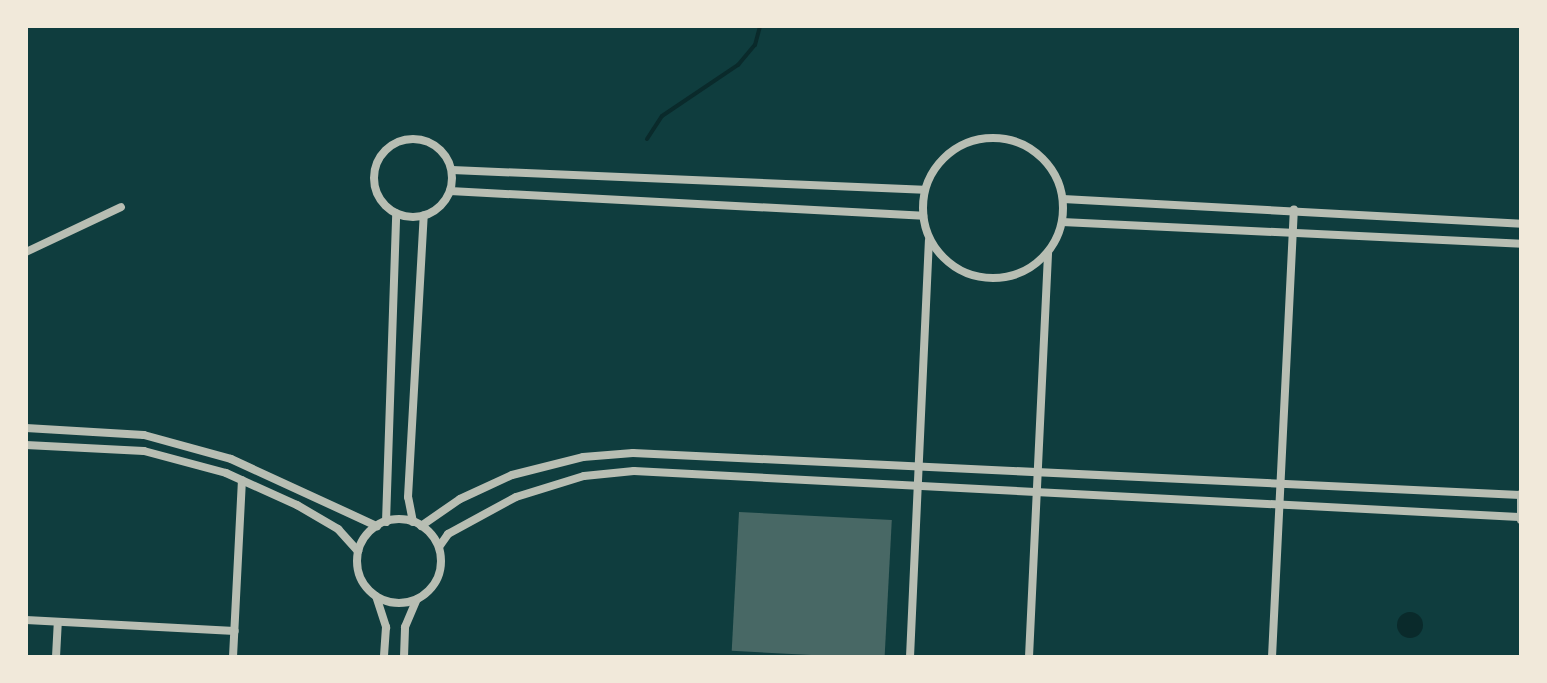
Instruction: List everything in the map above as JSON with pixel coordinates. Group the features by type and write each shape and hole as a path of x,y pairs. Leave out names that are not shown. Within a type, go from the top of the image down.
{"street":[{"path":"424,215 396,213 377,195 374,182 375,169 389,147 414,138 427,141 447,158 452,170 450,191 424,215 408,497 417,524 439,547"},
{"path":"910,657 929,239 923,216 924,190 934,168 951,151 973,140 997,138 1021,143 1041,156 1055,176 1063,199 1062,222 1048,252 1029,657"},
{"path":"452,170 924,190"},
{"path":"450,191 923,216"},
{"path":"1063,199 1521,224"},
{"path":"26,252 121,207"},
{"path":"1272,657 1294,210"},
{"path":"358,551 382,524 396,213"},
{"path":"1062,222 1521,244"},
{"path":"929,239 963,271 985,277 1009,276 1048,252"},
{"path":"26,428 90,429 159,439 231,459 382,524 417,524 460,499 512,475 583,457 679,453 1521,494 1520,519 678,472 584,476 479,514 448,534 439,547 435,583 417,599 405,627 404,657"},
{"path":"26,445 144,451 242,480 338,529 358,551 360,577 376,596 386,627 384,657"},
{"path":"233,657 242,480"},
{"path":"376,596 403,603 417,599"},
{"path":"26,620 235,631"},
{"path":"56,657 58,622"}],"water":[{"path":"1410,612 1419,616 1423,625 1419,634 1410,638 1401,634 1397,625 1401,616"}],"building":[{"path":"739,512 892,520 885,657 732,651"}],"waterway":[{"path":"647,139 662,116 738,65 755,45 760,26"}]}
